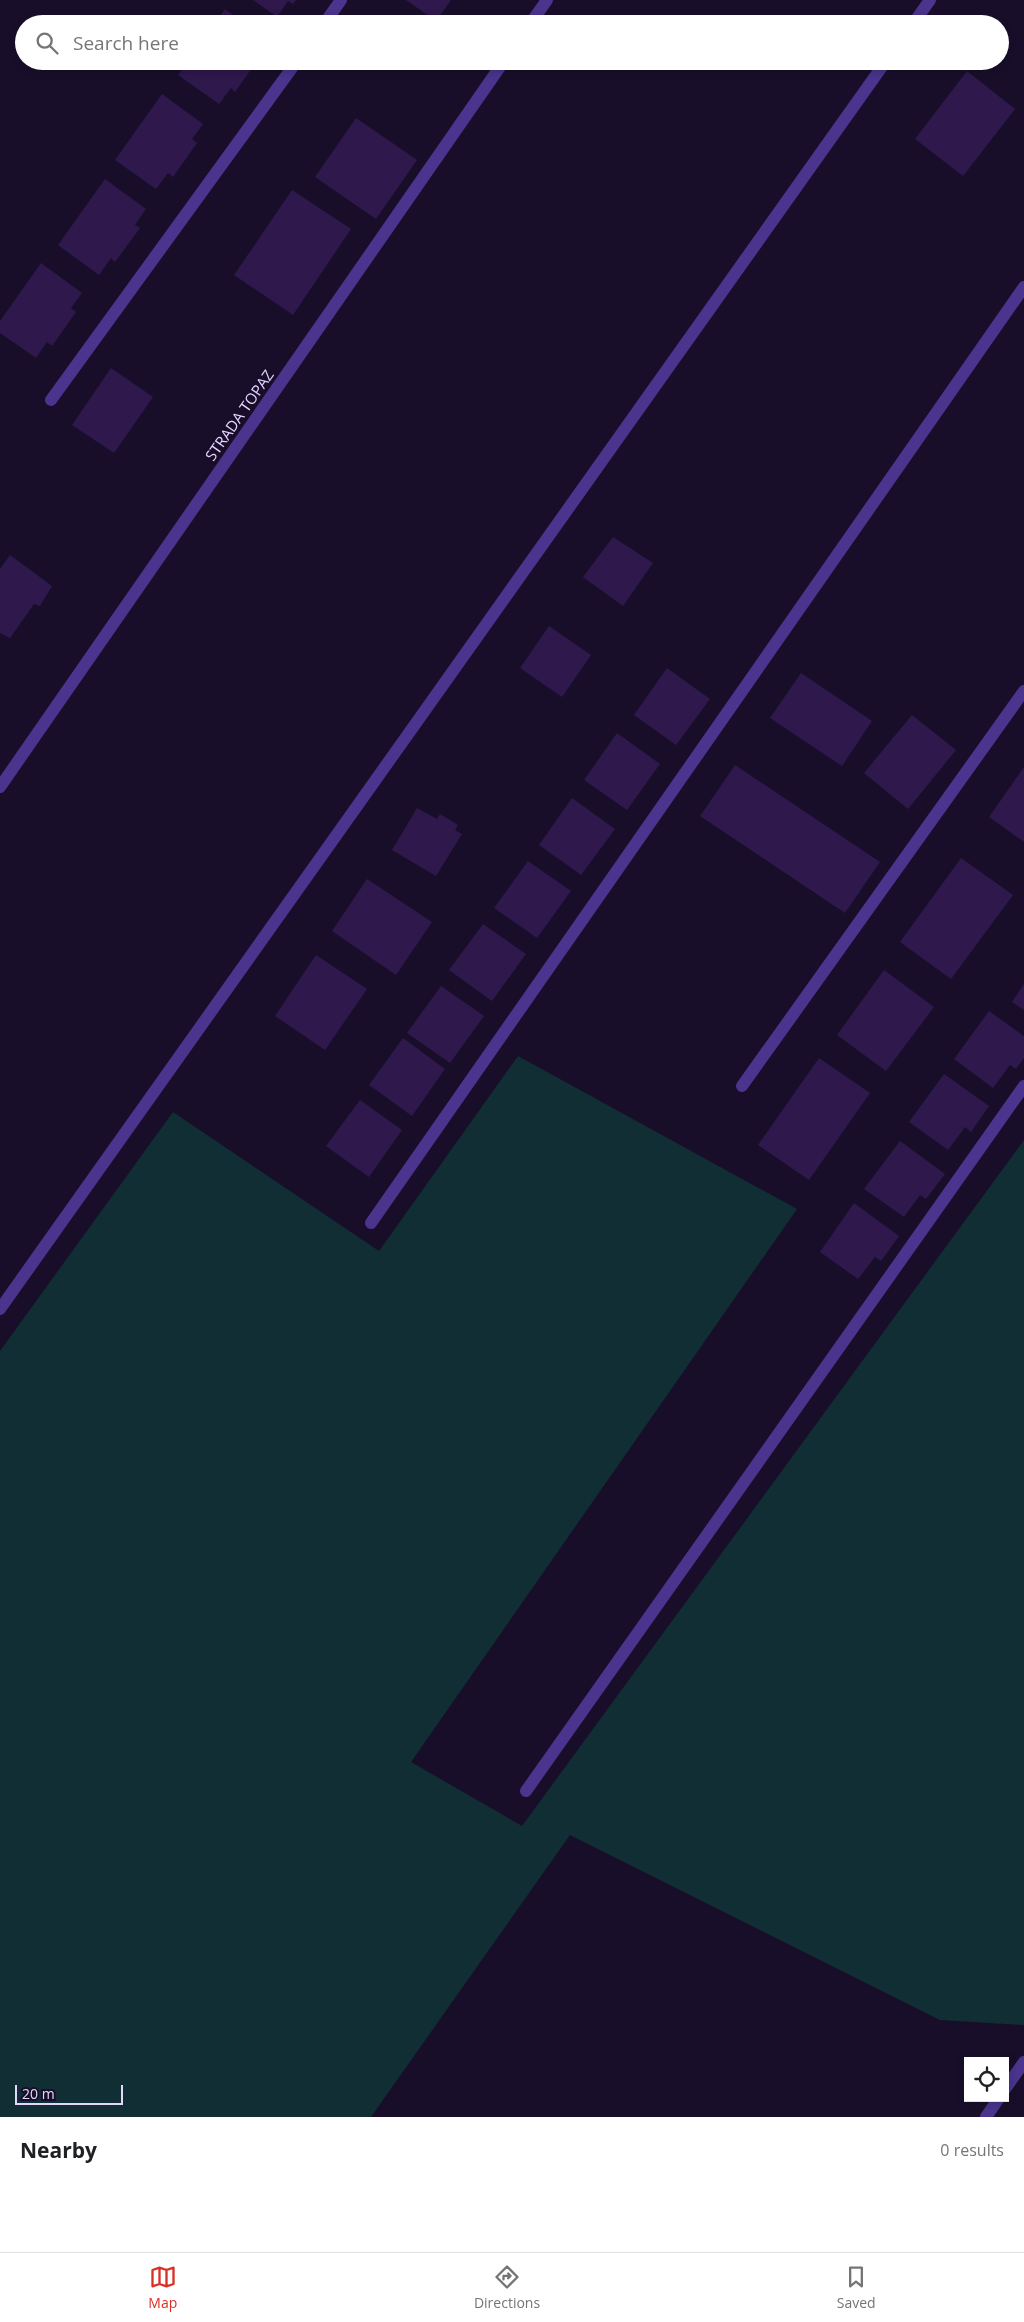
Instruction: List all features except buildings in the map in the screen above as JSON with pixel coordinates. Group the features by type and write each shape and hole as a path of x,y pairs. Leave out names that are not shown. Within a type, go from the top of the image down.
{"street":[{"path":"330,15 341,0"},
{"path":"536,15 547,0"},
{"path":"919,15 930,0"},
{"path":"51,400 290,70"},
{"name":"STRADA TOPAZ","path":"0,788 498,70"},
{"path":"0,1309 880,70"},
{"path":"371,1223 1024,287"},
{"path":"742,1086 1024,691"},
{"path":"526,1791 1024,1086"},
{"path":"1009,2083 1024,2062"},
{"path":"986,2117 996,2102"}],"green space":[{"path":"518,1056 797,1209 411,1762 522,1826 1024,1140 1024,2025 940,2020 570,1835 371,2117 0,2117 0,1351 173,1112 379,1251"}]}
